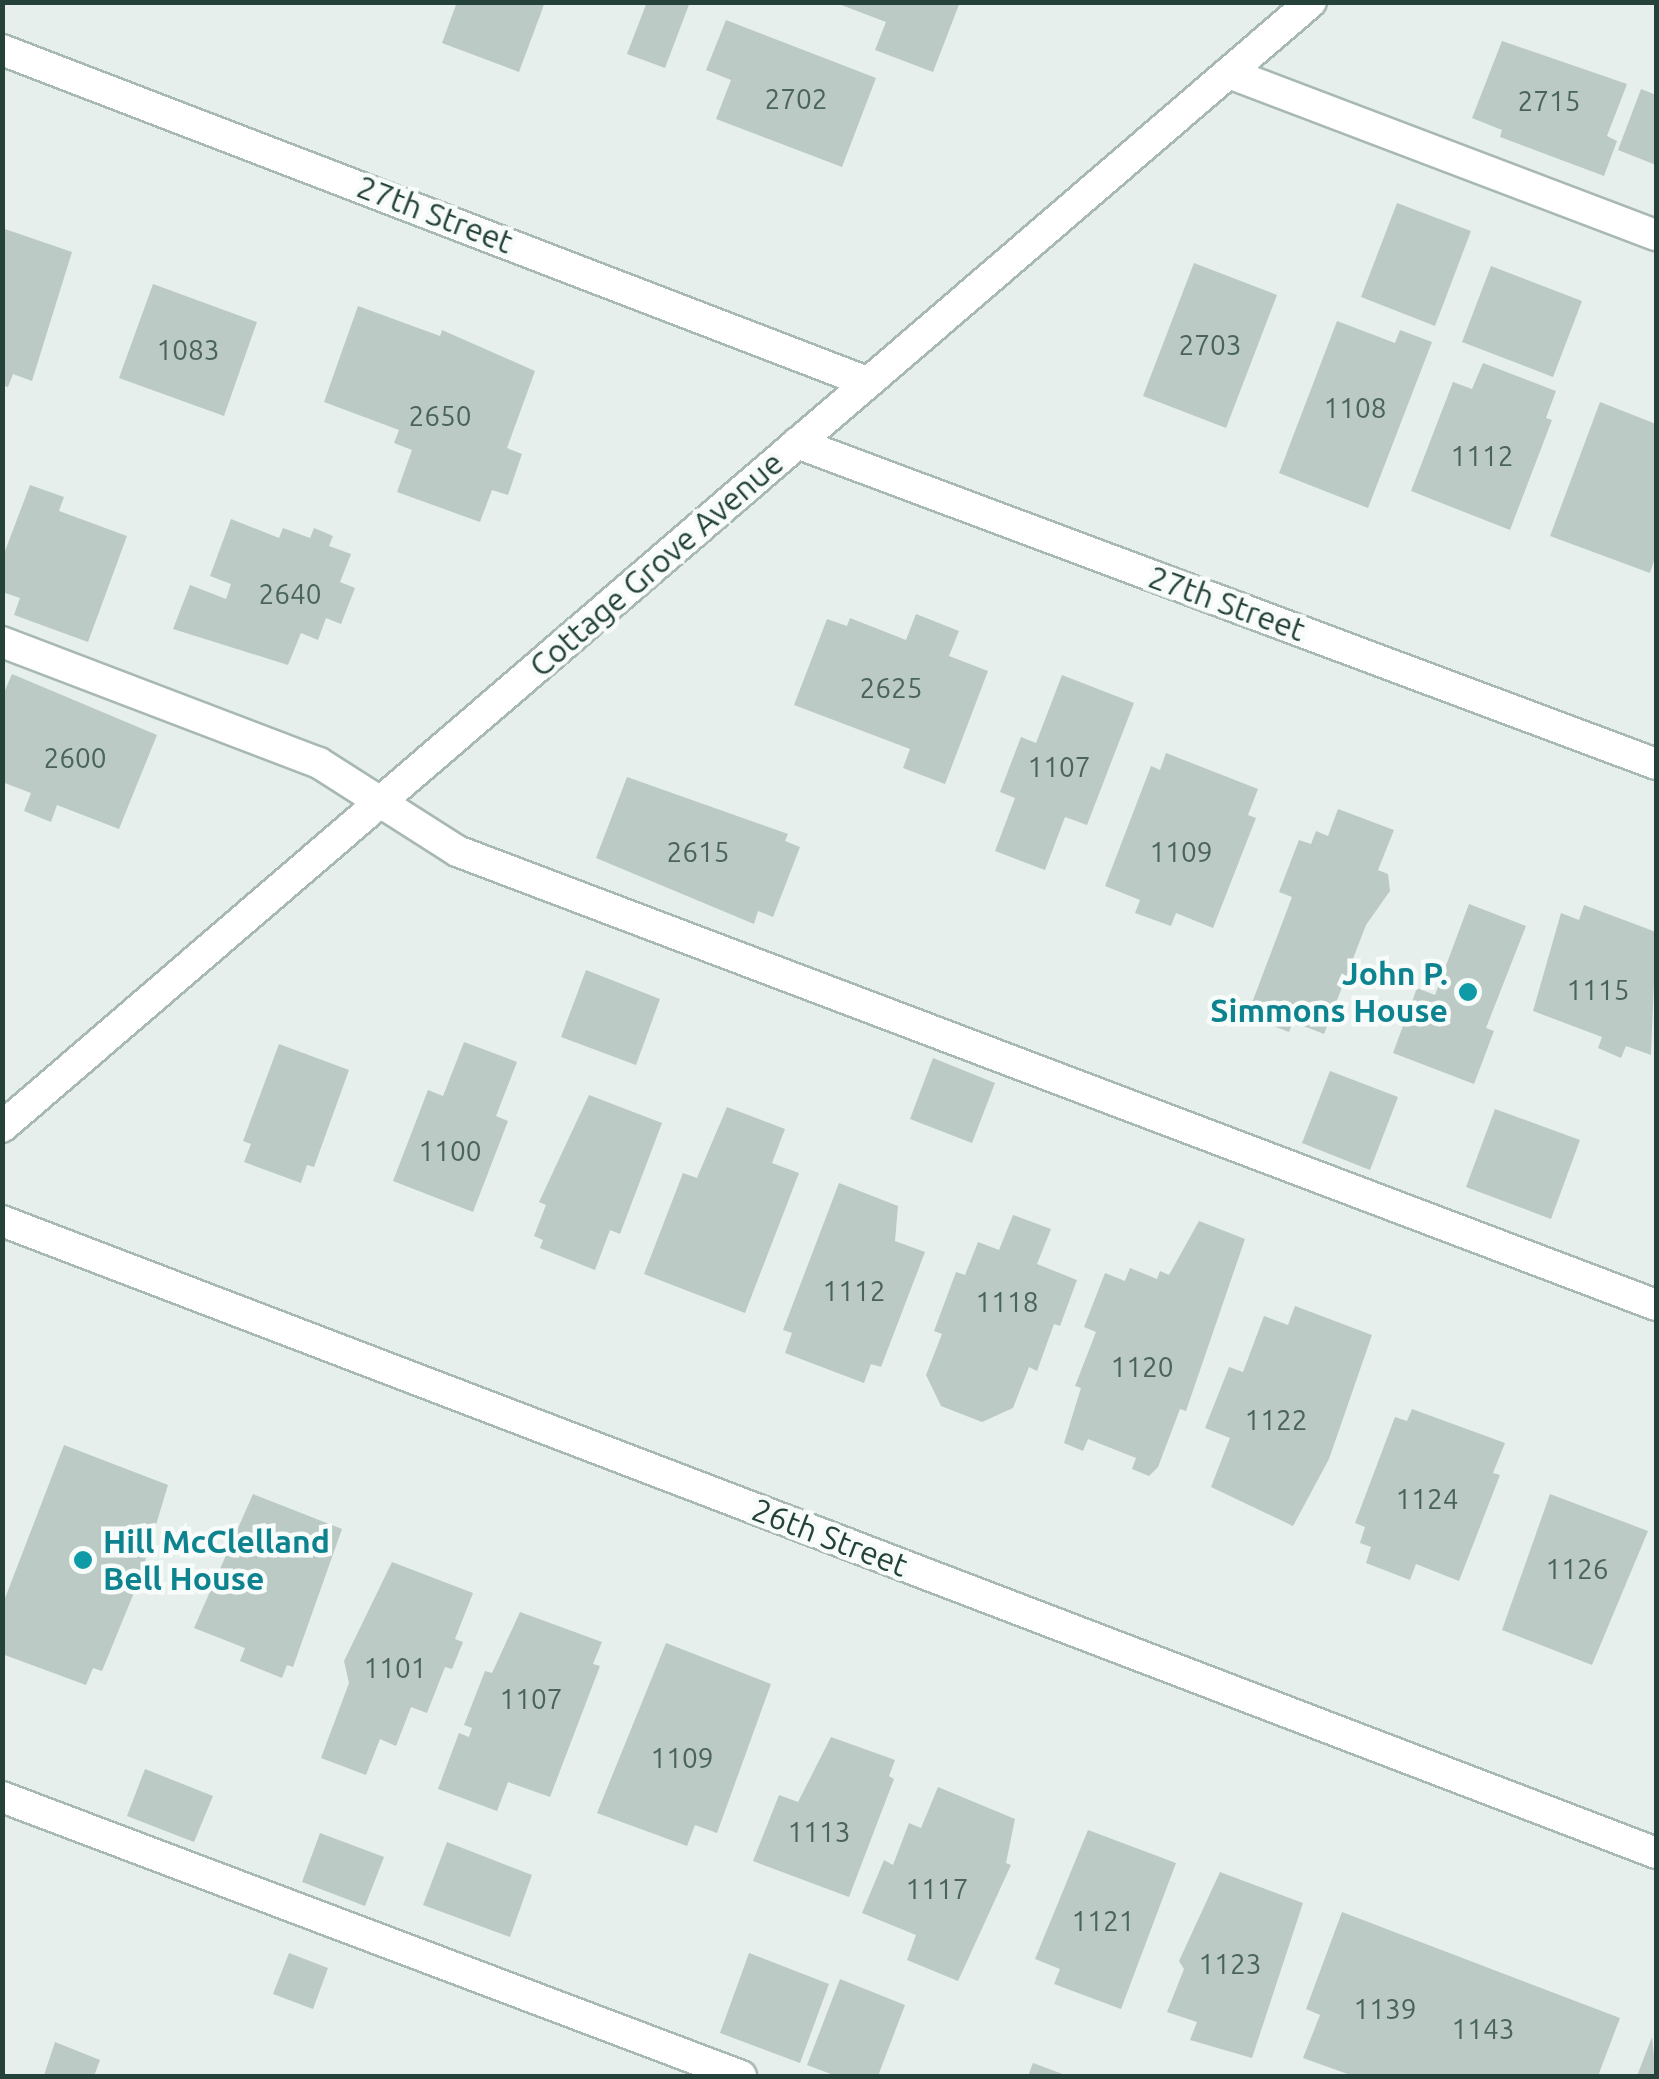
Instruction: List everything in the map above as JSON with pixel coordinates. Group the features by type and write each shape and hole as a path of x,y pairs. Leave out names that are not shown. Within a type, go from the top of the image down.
{"street":[{"name":"Cottage Grove Avenue","path":"2,1127 1311,2"},
{"name":"27th Street","path":"2,50 867,382"},
{"path":"1229,72 1656,234"},
{"name":"27th Street","path":"797,443 1656,764"},
{"path":"2,642 319,762 378,804 456,850 1656,1305"},
{"name":"26th Street","path":"2,1221 1656,1853"},
{"path":"2,1797 741,2076"}],"building":[{"path":"457,2 545,2 519,72 442,43"},
{"path":"647,2 690,2 665,68 627,54"},
{"path":"960,2 933,72 875,50 886,22 836,3"},
{"path":"726,20 876,78 842,167 716,119 731,80 706,70"},
{"path":"1502,41 1627,84 1607,136 1617,141 1604,176 1500,137 1502,130 1472,118"},
{"path":"1641,89 1656,95 1656,165 1618,150"},
{"path":"1397,203 1471,231 1435,326 1361,297"},
{"path":"2,228 72,252 32,381 13,374 8,387 2,385"},
{"path":"1194,263 1277,295 1226,428 1143,396"},
{"path":"1491,266 1582,301 1553,377 1462,342"},
{"path":"153,284 257,322 224,416 119,378"},
{"path":"358,306 440,336 442,330 535,371 507,448 522,454 508,495 492,490 480,522 397,492 412,450 394,443 399,430 324,402"},
{"path":"1337,321 1395,343 1400,330 1432,342 1368,508 1279,473"},
{"path":"1483,363 1556,391 1546,418 1552,420 1510,530 1411,491 1453,382 1472,389"},
{"path":"1600,402 1656,424 1656,555 1650,573 1550,536"},
{"path":"30,485 64,497 59,511 127,536 88,642 14,615 20,598 2,592 2,559"},
{"path":"231,519 279,538 283,528 310,538 314,528 333,536 329,546 351,554 340,582 355,588 341,624 326,618 318,640 301,633 288,665 173,629 190,585 226,599 231,584 210,576"},
{"path":"916,614 959,631 949,656 988,671 945,784 903,768 910,749 794,705 827,619 847,626 850,618 906,640"},
{"path":"12,674 157,735 119,829 57,805 51,822 24,811 31,793 2,782 2,697"},
{"path":"1062,675 1134,703 1087,825 1065,817 1045,870 995,851 1015,798 1000,792 1021,737 1036,743"},
{"path":"1166,753 1258,789 1248,815 1256,818 1213,928 1176,913 1171,926 1135,913 1140,900 1105,886 1151,766 1160,770"},
{"path":"627,777 788,834 785,841 800,847 773,917 758,911 754,924 596,858"},
{"path":"1338,809 1394,830 1378,870 1388,874 1390,891 1366,925 1324,1034 1293,1022 1289,1032 1247,1016 1292,897 1279,892 1299,840 1311,844 1316,831 1328,836"},
{"name":"John P. Simmons House","path":"1469,904 1526,926 1486,1028 1494,1031 1474,1084 1393,1053 1417,988 1435,995"},
{"path":"1584,905 1656,932 1651,1055 1626,1046 1621,1058 1598,1048 1602,1037 1533,1011 1561,913 1579,920"},
{"path":"586,970 660,999 636,1065 561,1037"},
{"path":"464,1042 517,1062 496,1116 508,1121 473,1212 393,1181 428,1090 443,1096"},
{"path":"279,1044 349,1070 314,1167 307,1165 301,1183 244,1162 251,1144 243,1141"},
{"path":"933,1058 995,1083 972,1143 910,1119"},
{"path":"1330,1071 1398,1097 1370,1170 1302,1143"},
{"path":"589,1095 662,1123 620,1234 610,1230 595,1270 540,1248 543,1240 534,1236 546,1205 539,1202"},
{"path":"727,1107 785,1129 772,1163 799,1173 745,1313 644,1274 683,1173 697,1178"},
{"path":"1495,1109 1580,1140 1551,1219 1466,1187"},
{"path":"839,1183 898,1206 895,1241 925,1252 881,1367 871,1364 864,1383 785,1353 792,1333 783,1330"},
{"path":"1013,1215 1051,1229 1037,1264 1077,1280 1060,1326 1054,1324 1037,1371 1029,1367 1013,1408 982,1422 941,1406 926,1375 942,1334 934,1331 956,1272 965,1275 978,1242 999,1250"},
{"path":"1199,1221 1245,1239 1186,1411 1180,1409 1158,1467 1149,1476 1132,1469 1136,1458 1088,1439 1083,1451 1064,1443 1081,1388 1075,1386 1096,1332 1084,1327 1105,1273 1125,1281 1130,1268 1157,1279 1160,1271 1169,1275"},
{"path":"1295,1306 1372,1335 1329,1459 1293,1526 1211,1487 1230,1438 1205,1428 1229,1367 1243,1372 1264,1316 1288,1325"},
{"path":"1412,1409 1505,1443 1493,1473 1500,1475 1459,1581 1416,1564 1410,1580 1366,1563 1371,1547 1360,1543 1365,1527 1355,1523 1395,1417 1407,1421"},
{"name":"Hill McClelland Bell House","path":"64,1445 168,1485 140,1578 102,1671 93,1668 86,1685 2,1654 2,1606"},
{"path":"253,1494 342,1529 293,1667 287,1665 282,1678 240,1661 245,1648 194,1628"},
{"path":"1550,1494 1648,1531 1592,1665 1502,1630"},
{"path":"392,1562 473,1593 455,1639 463,1642 452,1669 445,1667 427,1713 411,1707 396,1746 380,1739 366,1775 321,1758 349,1683 344,1661"},
{"path":"520,1612 602,1642 593,1664 600,1666 550,1797 508,1782 497,1811 438,1789 459,1733 469,1737 472,1728 464,1725 485,1671 492,1673"},
{"path":"666,1643 771,1684 717,1833 695,1825 687,1846 597,1813"},
{"path":"831,1737 895,1760 889,1776 894,1779 849,1897 753,1861 779,1795 798,1802"},
{"path":"145,1769 213,1796 194,1842 127,1816"},
{"path":"938,1787 1015,1819 1006,1863 1011,1865 958,1981 907,1960 916,1935 862,1913 884,1860 893,1865 909,1823 921,1828"},
{"path":"1088,1830 1176,1863 1121,2009 1054,1984 1060,1969 1035,1959"},
{"path":"320,1833 384,1857 365,1906 302,1882"},
{"path":"447,1842 532,1875 510,1937 423,1905"},
{"path":"1220,1872 1303,1903 1252,2058 1190,2040 1197,2022 1167,2012 1184,1969 1179,1961"},
{"path":"1342,1912 1620,2018 1598,2076 1353,2076 1303,2058 1320,2015 1306,2009"},
{"path":"289,1953 328,1968 313,2009 273,1994"},
{"path":"749,1953 829,1984 800,2063 720,2033"},
{"path":"840,1979 905,2005 878,2076 836,2076 807,2065"},
{"path":"1652,2037 1656,2076 1637,2076"},
{"path":"55,2042 100,2060 94,2076 33,2076 44,2075"},
{"path":"1033,2063 1068,2076 1028,2076"}],"place":[{"name":"John P. Simmons House","path":"1468,992"},
{"name":"Hill McClelland Bell House","path":"83,1560"}]}
